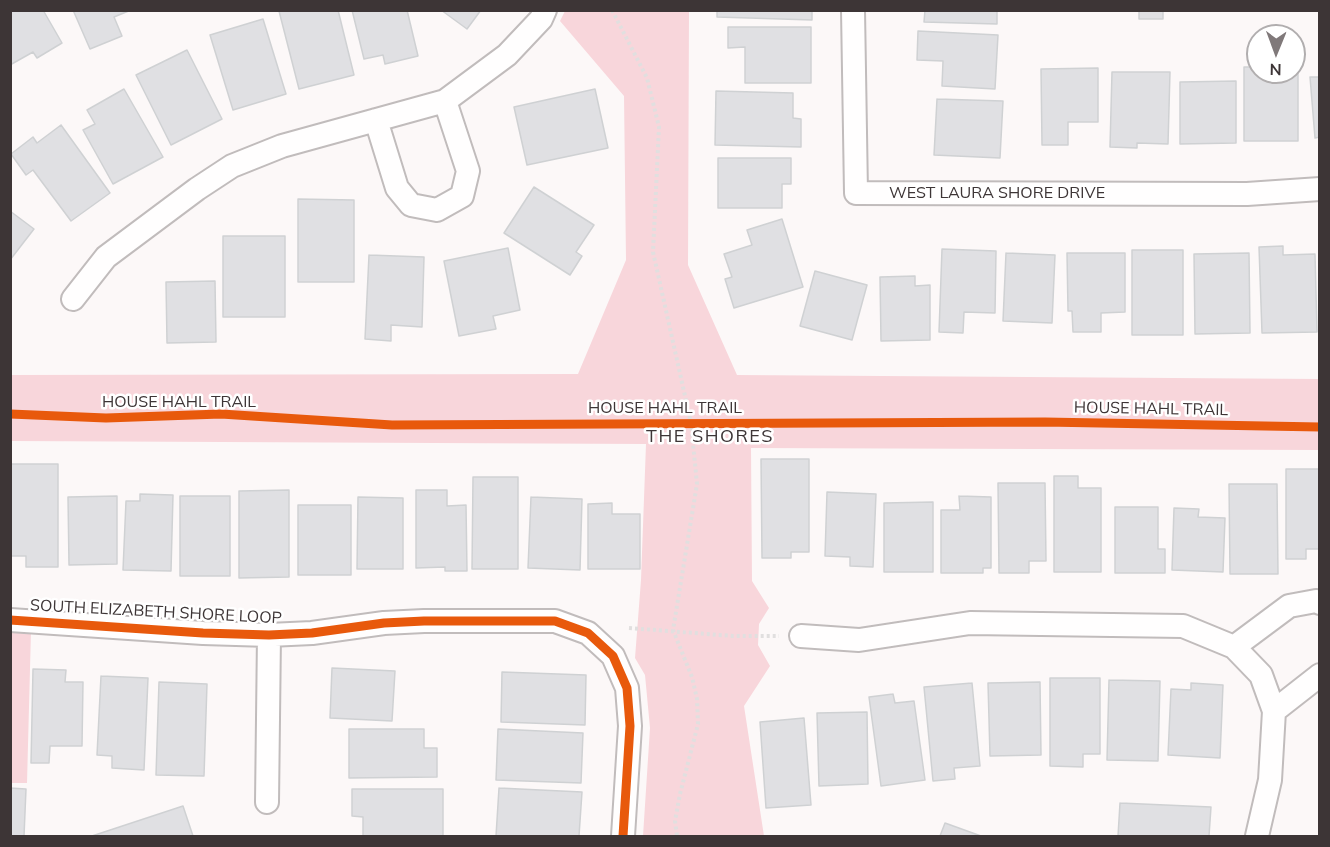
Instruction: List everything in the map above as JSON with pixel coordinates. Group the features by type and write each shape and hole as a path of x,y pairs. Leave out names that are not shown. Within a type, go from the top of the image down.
{"street":[{"path":"73,299 106,257 197,189 232,166 282,146 446,100 507,55 541,19 545,10"},
{"name":"WEST LAURA SHORE DRIVE","path":"853,10 856,193 1247,194 1320,189"},
{"path":"376,120 397,188 411,205 437,210 462,196 468,171 446,100"},
{"path":"1234,647 1289,606 1316,601 1320,603"},
{"name":"SOUTH ELIZABETH SHORE LOOP","path":"10,620 39,620 203,633 269,635 312,633 384,623 555,621 588,633 613,656 627,688 630,726 623,837"},
{"path":"801,636 859,640 970,624 1183,626 1234,647 1262,675 1274,711 1270,780 1257,837"},
{"path":"267,801 269,635"},
{"path":"1274,711 1320,675"}],"path":[{"path":"612,10 647,78 659,127 653,252 691,423 697,484 673,630 692,677 697,699 698,724 680,794 675,821 677,837"},
{"path":"629,628 733,636 801,636"}],"shaded area":[{"path":"565,11 689,11 688,265 737,375 1319,379 1319,450 751,448 752,581 769,608 759,624 758,645 770,666 744,706 764,836 643,836 650,728 645,675 635,658 641,580 646,444 11,441 11,375 578,374 626,260 624,96 560,21"},
{"path":"31,631 27,783 11,783 11,632"}],"building":[{"path":"10,10 43,10 62,43 37,58 33,52 10,65"},
{"path":"73,10 131,10 114,17 122,36 90,49"},
{"path":"338,10 354,75 299,89 279,11"},
{"path":"352,10 407,10 418,56 385,64 383,55 364,59"},
{"path":"441,10 481,10 467,29"},
{"path":"717,10 812,10 812,20 717,17"},
{"path":"925,10 997,10 997,24 924,22"},
{"path":"1139,10 1163,10 1163,19 1139,19"},
{"path":"263,19 286,94 233,110 210,35"},
{"path":"728,27 811,27 811,83 745,83 745,47 728,48"},
{"path":"918,31 998,35 995,89 942,86 943,61 917,60"},
{"path":"187,50 222,119 171,145 136,75"},
{"path":"1244,67 1246,67 1246,84 1298,84 1298,141 1244,141"},
{"path":"1098,68 1098,122 1068,122 1068,145 1042,145 1041,69"},
{"path":"1112,72 1170,72 1168,144 1137,143 1137,148 1110,147"},
{"path":"1310,77 1320,77 1320,137 1315,138"},
{"path":"1236,81 1236,143 1180,144 1180,82"},
{"path":"124,89 163,157 113,184 83,130 95,124 87,110"},
{"path":"595,89 608,148 527,165 514,107"},
{"path":"716,91 793,93 793,118 801,119 801,147 715,145"},
{"path":"937,99 1003,101 1000,158 934,155"},
{"path":"61,125 110,193 71,221 33,170 26,175 11,154 33,137 37,143"},
{"path":"718,158 791,158 791,184 782,184 782,208 718,208"},
{"path":"534,187 594,225 576,252 582,256 570,275 504,233"},
{"path":"298,199 354,200 354,282 298,282"},
{"path":"10,211 34,229 10,260"},
{"path":"782,219 803,287 734,308 725,279 732,277 724,254 752,245 747,230"},
{"path":"223,236 285,236 285,317 223,317"},
{"path":"1283,246 1283,255 1315,254 1317,332 1262,333 1259,247"},
{"path":"508,248 520,310 493,316 496,329 459,336 444,261"},
{"path":"942,249 996,251 995,313 964,312 963,333 939,332"},
{"path":"1132,250 1183,250 1183,335 1132,335"},
{"path":"1006,253 1055,255 1052,323 1003,321"},
{"path":"1067,253 1125,253 1125,312 1101,313 1101,332 1073,332 1072,311 1068,311"},
{"path":"1249,253 1250,333 1195,334 1194,254"},
{"path":"369,255 424,257 422,327 391,325 391,341 365,339"},
{"path":"815,271 867,285 852,340 800,326"},
{"path":"915,276 915,286 930,285 930,340 881,341 880,277"},
{"path":"215,281 216,342 167,343 166,282"},
{"path":"761,459 809,459 809,552 791,552 791,558 762,558"},
{"path":"10,464 58,464 58,567 26,567 26,556 10,556"},
{"path":"1286,469 1320,469 1320,549 1306,549 1306,559 1286,559"},
{"path":"1054,476 1078,476 1078,488 1101,488 1101,572 1054,572"},
{"path":"473,477 518,477 518,569 472,569"},
{"path":"998,483 1045,483 1046,561 1029,561 1029,573 999,573"},
{"path":"1229,484 1277,484 1278,574 1230,574"},
{"path":"289,490 289,577 239,578 239,491"},
{"path":"416,490 447,490 447,506 466,505 467,571 445,571 445,567 416,568"},
{"path":"827,492 876,494 873,567 850,566 850,557 825,556"},
{"path":"140,494 173,495 171,571 123,570 126,501 140,501"},
{"path":"117,496 117,564 69,565 68,497"},
{"path":"180,496 230,496 230,576 180,576"},
{"path":"959,496 991,497 991,568 983,568 983,573 941,573 941,510 960,510"},
{"path":"358,497 403,498 403,569 357,569"},
{"path":"531,497 582,499 580,570 528,568"},
{"path":"933,502 933,572 884,572 884,503"},
{"path":"612,503 612,514 640,514 640,569 588,569 588,504"},
{"path":"298,505 351,505 351,575 298,575"},
{"path":"1115,507 1158,507 1158,549 1165,549 1165,573 1115,573"},
{"path":"1174,508 1199,509 1198,517 1225,518 1223,572 1172,570"},
{"path":"332,668 395,671 392,721 330,718"},
{"path":"33,669 66,670 65,682 83,682 82,746 50,746 49,763 31,763"},
{"path":"502,672 586,675 585,725 501,722"},
{"path":"101,676 148,678 144,770 112,768 112,756 97,755"},
{"path":"1050,678 1100,678 1100,754 1083,754 1083,767 1050,766"},
{"path":"1109,680 1160,681 1158,761 1107,760"},
{"path":"159,682 207,684 204,776 156,775"},
{"path":"1040,682 1041,755 990,756 988,683"},
{"path":"972,683 980,766 954,768 955,779 933,781 924,687"},
{"path":"1191,683 1223,685 1220,758 1168,755 1171,689 1191,690"},
{"path":"893,694 895,703 914,701 925,780 881,786 869,697"},
{"path":"867,712 868,784 819,786 817,713"},
{"path":"804,718 811,805 766,808 760,722"},
{"path":"349,729 424,729 424,748 437,748 437,777 349,778"},
{"path":"498,729 583,733 581,783 496,780"},
{"path":"10,788 26,789 24,836 10,836"},
{"path":"499,788 582,792 579,836 496,836"},
{"path":"352,789 443,789 443,836 363,836 363,817 352,816"},
{"path":"1120,803 1211,807 1209,836 1118,836"},
{"path":"183,806 193,836 92,836"},
{"path":"945,823 981,836 940,836"}],"cycle path":[{"name":"HOUSE HAHL TRAIL","path":"10,414 106,418 221,414 392,425 1045,422 1320,427"},
{"path":"10,620 203,633 269,635 312,633 384,623 424,621 555,621 588,633 613,656 627,688 630,726 623,836"}],"district":[{"name":"THE SHORES","path":"710,437"}]}
